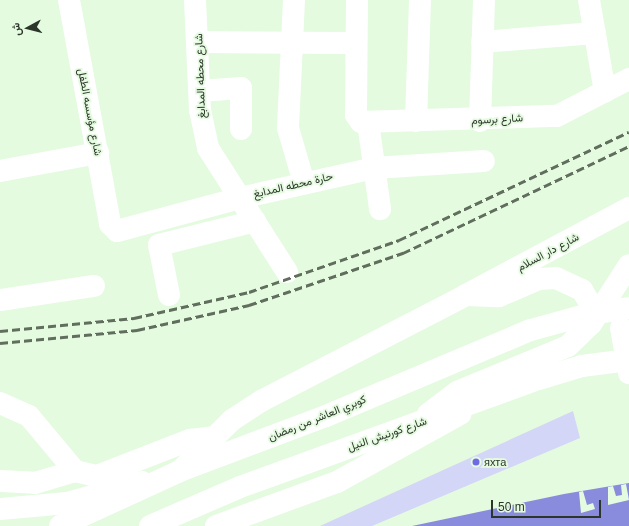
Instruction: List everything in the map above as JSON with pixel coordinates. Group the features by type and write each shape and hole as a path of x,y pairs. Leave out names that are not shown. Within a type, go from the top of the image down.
{"main road":[{"name":"شارع مؤسسه الطفل","path":"69,0 110,224"},
{"name":"شارع محطه المدابغ","path":"194,0 199,42 200,91 208,148 256,221 287,272"},
{"path":"294,0 288,128 304,183"},
{"path":"357,0 356,43 362,121 374,168 380,209"},
{"path":"416,121 420,0"},
{"path":"480,121 484,0"},
{"path":"589,0 605,92"},
{"path":"482,42 594,33"},
{"path":"199,42 292,44 356,43"},
{"name":"شارع برسوم","path":"362,121 480,121 557,116 629,79"},
{"path":"200,91 241,88 241,129"},
{"path":"0,171 98,153"},
{"name":"حارة محطه المدابغ","path":"110,224 112,229 123,231 240,198 374,168 484,161"},
{"name":"شارع دار السلام","path":"466,296 629,208"},
{"path":"169,296 159,245 256,221"},
{"path":"421,422 457,392 568,346 597,315 629,265"},
{"path":"60,526 180,471 214,437 263,400 466,296 499,296 539,279 556,278 582,290 597,315"},
{"path":"0,300 94,286"},
{"name":"كوبري العاشر من رمضان","path":"0,509 67,502 180,471 326,416 531,330 585,315 625,318"},
{"path":"625,318 629,373"},
{"name":"شارع كورنيش النيل","path":"150,526 240,487 560,372 629,360"},
{"path":"216,526 337,482 492,396"},
{"path":"0,403 29,416 75,471"},
{"path":"0,481 35,483 75,471 97,476 190,440 214,437"}],"shaded area":[{"path":"573,411 580,438 372,526 320,526"}],"water":[{"path":"629,483 629,526 412,526 564,494"}],"pier":[{"path":"626,484 629,500 608,505 608,487 613,486 616,496 622,495 621,485"},
{"path":"583,491 587,505 593,503 595,509 581,513 579,492"}],"railway":[{"path":"0,331 134,318 249,292 399,240 629,132"},
{"path":"0,343 137,330 249,305 403,253 629,146"}],"place":[{"name":"яхта","path":"476,462"}]}
